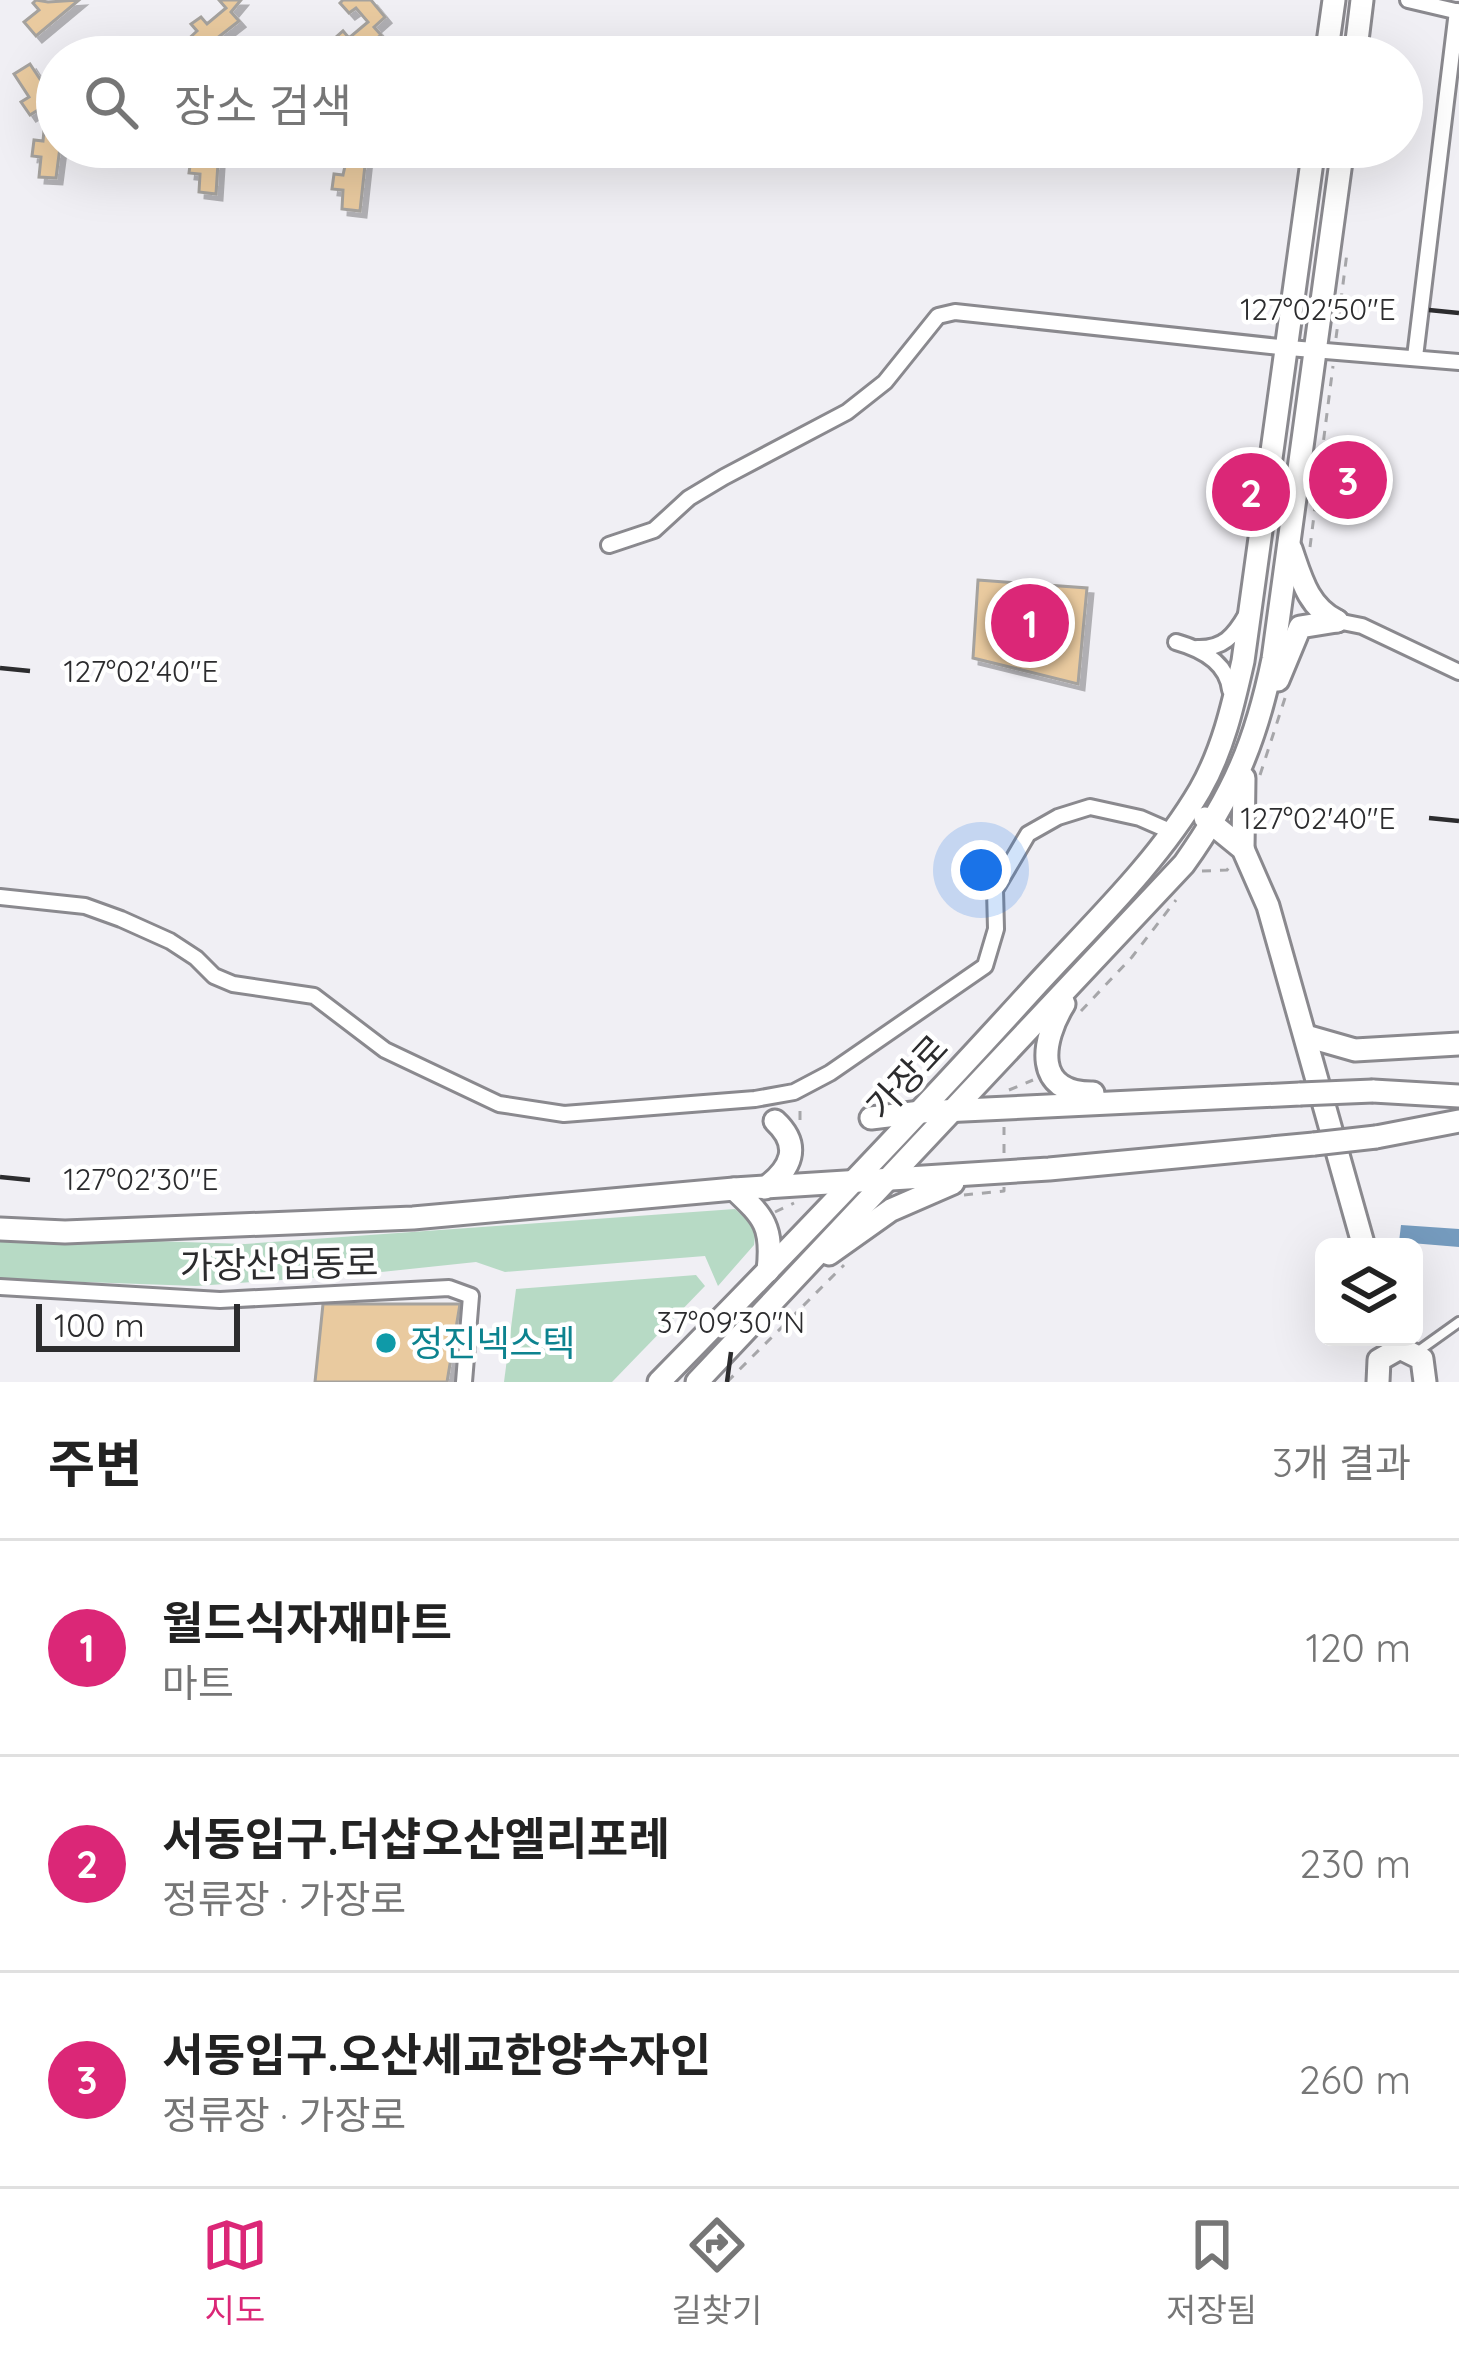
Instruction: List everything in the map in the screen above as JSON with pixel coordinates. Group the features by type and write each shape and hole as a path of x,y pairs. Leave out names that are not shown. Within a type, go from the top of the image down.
{"main road":[{"path":"1329,36 1334,0"},
{"path":"1357,36 1362,0"},
{"name":"가장로","path":"697,1382 852,1184 1172,832 1204,784 1229,722 1251,605 1311,168"},
{"name":"가장로","path":"659,1382 889,1175 1184,864 1213,824 1246,762 1262,715 1340,168"},
{"path":"1289,545 1311,598 1323,614 1337,621"},
{"path":"1262,715 1300,628 1337,621"},
{"path":"1246,762 1243,849 1268,906 1362,1238"},
{"path":"1190,807 1243,849"},
{"path":"1102,952 1055,1018 1047,1040 1050,1072 1060,1086 1071,1093 1220,1089 1293,1094"},
{"path":"1306,1036 1355,1050 1459,1044"},
{"path":"889,1175 893,1141 885,1126 871,1118 1293,1094 1373,1091 1456,1096"},
{"path":"764,1189 784,1174 791,1160 791,1140 775,1121"},
{"path":"0,1229 64,1232 297,1224 852,1184 889,1175 1004,1173 1376,1138 1456,1121"},
{"path":"734,1189 763,1218 777,1279 891,1210 950,1184 1004,1173"},
{"path":"1378,1382 1379,1360 1388,1346"},
{"path":"1398,1346 1416,1353 1425,1366 1425,1382"}],"street":[{"path":"1408,0 1458,11 1415,357"},
{"path":"609,545 654,530 689,498 847,412 885,382 938,316 955,312 1459,362"},
{"path":"1197,648 1223,644 1251,605"},
{"path":"1337,621 1362,626 1459,672"},
{"path":"1176,642 1197,648 1223,668 1230,680 1229,722"},
{"path":"0,897 85,906 121,919 170,941 214,976 233,984 314,996 386,1049 499,1104 564,1114 794,1093 986,966 995,929 995,890 1028,834 1058,817 1090,807 1140,818 1172,832"},
{"name":"가장산업동로","path":"0,1287 220,1300 449,1288 471,1296 464,1382"}],"lane":[{"path":"1416,1353 1459,1322"}],"path":[{"path":"1193,879 1203,870 1227,870"},
{"path":"1077,1015 1132,957 1181,892"},
{"path":"952,1198 1004,1191 1004,1092 1050,1072"},
{"path":"763,1218 803,1199"},
{"path":"727,1382 846,1263"}],"green space":[{"path":"735,1209 756,1228 754,1245 718,1286 705,1256 505,1272 476,1262 196,1286 0,1279 0,1236 245,1244"},
{"path":"696,1275 705,1286 612,1382 504,1382 516,1289"}],"water":[{"path":"1401,1225 1459,1229 1459,1247 1423,1244 1423,1238 1399,1238"}],"building":[{"path":"79,0 36,36 24,22 39,10 33,3"},
{"path":"219,0 241,0 231,12 239,21 220,36 192,36 197,31 191,24 201,17 207,24 226,8"},
{"path":"371,0 385,17 374,27 381,35 351,36 368,22 356,8 349,13 340,3"},
{"path":"30,64 36,73 36,111 30,115 21,102 29,97 14,74"},
{"path":"40,168 57,168 56,178 39,177"},
{"path":"190,168 218,168 216,194 199,192 200,174 189,173"},
{"path":"345,168 365,168 360,211 342,209 343,190 332,189 334,174 343,175"},
{"path":"978,580 1087,588 1078,684 973,658"},
{"name":"정진넥스텍","path":"323,1304 460,1304 447,1382 315,1382"}],"place":[{"name":"서동입구.오산세교한양수자인","path":"1348,480"},
{"name":"서동입구.더샵오산엘리포레","path":"1251,492"},
{"name":"월드식자재마트","path":"1030,623"},
{"name":"정진넥스텍","path":"386,1343"}]}
